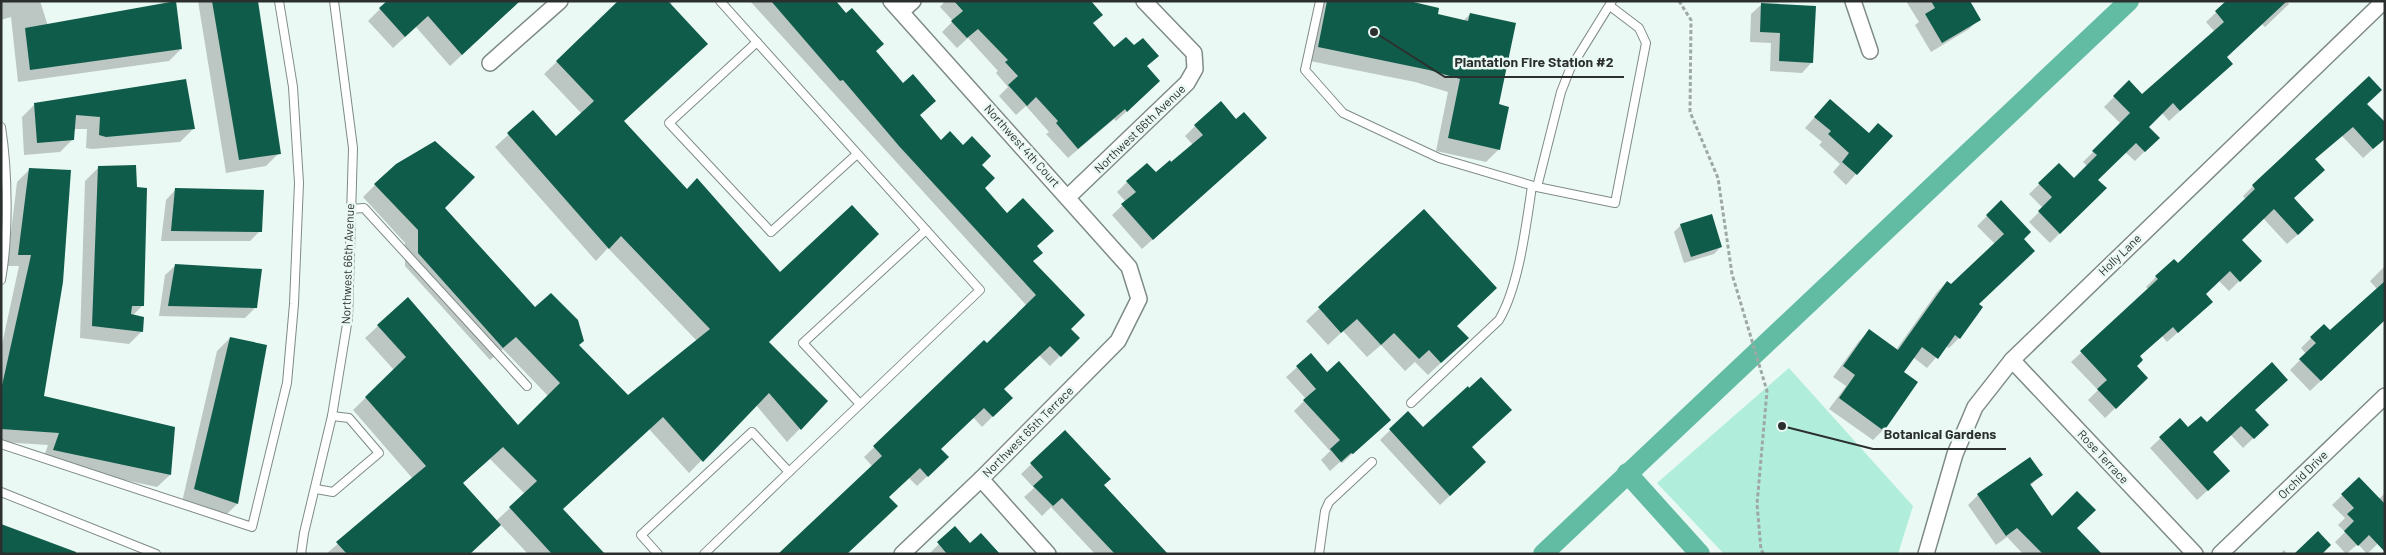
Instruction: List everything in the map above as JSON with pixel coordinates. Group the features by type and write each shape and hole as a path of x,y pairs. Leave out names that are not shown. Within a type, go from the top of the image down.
{"street":[{"path":"490,63 560,1"},
{"path":"896,7 913,1"},
{"name":"Northwest 66th Avenue","path":"1068,197 1188,83 1195,69 1194,53 1144,1"},
{"path":"1853,1 1870,51"},
{"name":"Holly Lane","path":"1926,554 1955,454 1975,407 2012,360 2384,1"},
{"name":"Northwest 4th Court","path":"896,7 1129,267 1140,299"},
{"name":"Northwest 65th Terrace","path":"902,554 981,479 1118,342 1140,299"},
{"name":"Rose Terrace","path":"2012,360 2195,554"},
{"name":"Orchid Drive","path":"2220,554 2385,396"},
{"path":"981,479 1048,554"}],"lane":[{"path":"1,444 252,527 286,383 294,304 299,183 293,87 279,1"},
{"name":"Northwest 66th Avenue","path":"301,554 332,416 348,318 353,148 334,1"},
{"path":"704,554 980,290 720,1"},
{"path":"1320,1 1305,70 1343,113 1439,158 1535,187 1615,203 1646,43 1640,28 1611,4 1570,69 1560,92 1535,187 1514,284 1507,306 1499,320 1411,403"},
{"path":"756,42 670,122 771,232 857,154"},
{"path":"1,127 5,156 4,262 1,280"},
{"path":"351,209 364,208 527,386"},
{"path":"860,404 803,343 926,230"},
{"path":"316,489 334,492 379,453 349,418 332,416"},
{"path":"658,554 641,535 752,432 789,472"},
{"path":"1319,554 1325,511 1329,502 1372,462"},
{"path":"1,492 156,554"}],"path":[{"path":"1679,1 1691,20 1690,112 1718,178 1732,274 1767,392 1757,504 1761,550 1764,554"}],"green space":[{"path":"1789,368 1913,506 1898,554 1724,554 1657,483"}],"building":[{"path":"176,1 182,49 30,70 25,28"},
{"path":"212,1 258,1 281,154 239,160"},
{"path":"387,1 520,1 462,55 428,16 405,37 379,8"},
{"path":"618,1 668,1 708,44 624,121 687,189 697,178 780,272 852,205 879,234 769,342 828,401 801,430 769,393 703,462 663,417 563,509 605,554 552,554 509,507 537,481 503,447 463,483 501,525 470,554 347,554 336,542 426,466 365,397 406,357 377,325 408,297 518,425 560,383 516,337 503,348 418,253 418,230 374,184 396,164 435,141 475,177 445,208 535,307 551,293 578,320 584,341 579,345 628,395 710,329 621,236 609,249 507,133 533,110 556,136 594,101 556,61"},
{"path":"771,1 836,1 846,13 852,8 884,44 876,51 903,83 913,74 936,101 920,115 941,140 950,131 963,145 972,136 991,156 982,165 995,178 985,188 1007,213 1023,198 1054,231 1037,246 1043,253 1033,261 1085,315 1071,329 1080,338 1061,357 1050,346 1004,389 1013,398 993,417 984,408 941,449 949,457 928,477 920,468 889,497 898,506 847,554 778,554 882,456 873,446 984,340 987,343 1036,295 899,146 843,80 840,81"},
{"path":"954,1 1091,1 1103,15 1093,23 1114,47 1126,37 1134,45 1143,38 1159,56 1147,66 1160,81 1127,112 1125,109 1078,149 1056,123 1058,121 1036,97 1027,106 1008,85 1018,76 1005,62 1008,60 978,29 967,38 951,21 963,11"},
{"path":"1327,1 1409,1 1439,8 1438,14 1468,21 1470,13 1516,23 1499,104 1509,107 1500,150 1448,138 1460,79 1429,70 1318,47"},
{"path":"1931,1 1970,1 1981,20 1942,43 1925,14 1935,8"},
{"path":"2226,1 2287,1 2227,57 2233,64 2180,111 2173,103 2149,127 2160,138 2145,152 2136,143 2098,180 2107,188 2060,234 2038,211 2052,197 2038,183 2059,163 2074,178 2097,155 2092,151 2130,113 2113,96 2129,80 2142,94 2224,22 2215,11"},
{"path":"1761,3 1816,6 1813,63 1779,61 1780,33 1760,32"},
{"path":"2369,76 2382,90 2367,104 2385,122 2385,139 2373,149 2353,127 2315,159 2325,170 2294,198 2314,220 2298,235 2274,209 2242,240 2262,261 2240,282 2230,271 2206,294 2213,302 2178,333 2173,327 2140,356 2143,360 2137,366 2148,378 2116,409 2097,389 2107,380 2080,351 2158,279 2155,276 2174,259 2178,263 2255,189 2252,185"},
{"path":"186,79 195,129 106,137 99,135 100,117 76,115 74,140 37,143 34,103"},
{"path":"1830,99 1869,133 1878,123 1893,136 1857,175 1842,162 1849,153 1828,134 1831,131 1814,117"},
{"path":"1221,101 1236,119 1244,112 1267,138 1153,240 1121,204 1136,192 1126,181 1147,163 1156,172 1170,160 1171,162 1203,135 1194,125"},
{"path":"136,165 137,187 147,188 144,306 132,306 131,314 144,317 143,332 92,326 98,166"},
{"path":"29,168 71,170 63,282 44,396 175,427 171,475 53,450 59,433 1,429 1,390 31,255 18,255"},
{"path":"175,188 264,190 262,232 171,231"},
{"path":"2001,200 2031,232 2024,239 2035,251 1979,304 1983,307 1960,339 1955,335 1938,359 1922,347 1904,372 1918,382 1884,431 1839,398 1855,375 1843,366 1869,329 1898,350 1947,281 1951,284 2004,234 1986,215"},
{"path":"1424,209 1497,288 1457,326 1469,338 1441,363 1429,350 1419,359 1394,333 1381,345 1357,319 1341,333 1318,307"},
{"path":"1712,214 1722,247 1691,257 1680,224"},
{"path":"175,264 262,269 257,308 168,306"},
{"path":"2385,281 2385,320 2321,381 2299,359 2316,343 2310,337 2324,324 2330,330"},
{"path":"230,337 267,345 238,504 194,489"},
{"path":"1311,353 1327,372 1339,361 1391,420 1353,454 1351,453 1341,462 1330,449 1340,440 1303,400 1316,389 1296,366"},
{"path":"2272,362 2288,380 2255,410 2269,425 2254,439 2241,426 2213,452 2230,471 2208,491 2159,437 2180,418 2188,427 2201,416 2207,422"},
{"path":"1481,377 1512,410 1472,447 1486,462 1450,496 1389,429 1408,411 1423,427 1468,386 1469,388"},
{"path":"1065,430 1111,479 1104,485 1168,554 1115,554 1062,498 1053,506 1033,486 1043,477 1030,463"},
{"path":"2030,457 2043,475 2030,484 2052,516 2077,491 2096,510 2077,528 2102,554 2043,554 2017,528 2006,536 1977,494"},
{"path":"2359,477 2385,504 2385,552 2369,535 2358,546 2344,531 2354,521 2347,514 2354,508 2341,494"},
{"path":"1,524 76,552 76,554 1,554"},
{"path":"955,526 970,543 981,533 1000,554 947,554 937,542"},
{"path":"2318,531 2331,545 2322,554 2294,554"}],"waterway":[{"path":"1543,554 2129,1"},
{"path":"1627,473 1700,554"}],"place":[{"name":"Plantation Fire Station #2","path":"1374,32"},
{"name":"Botanical Gardens","path":"1782,426"}]}
